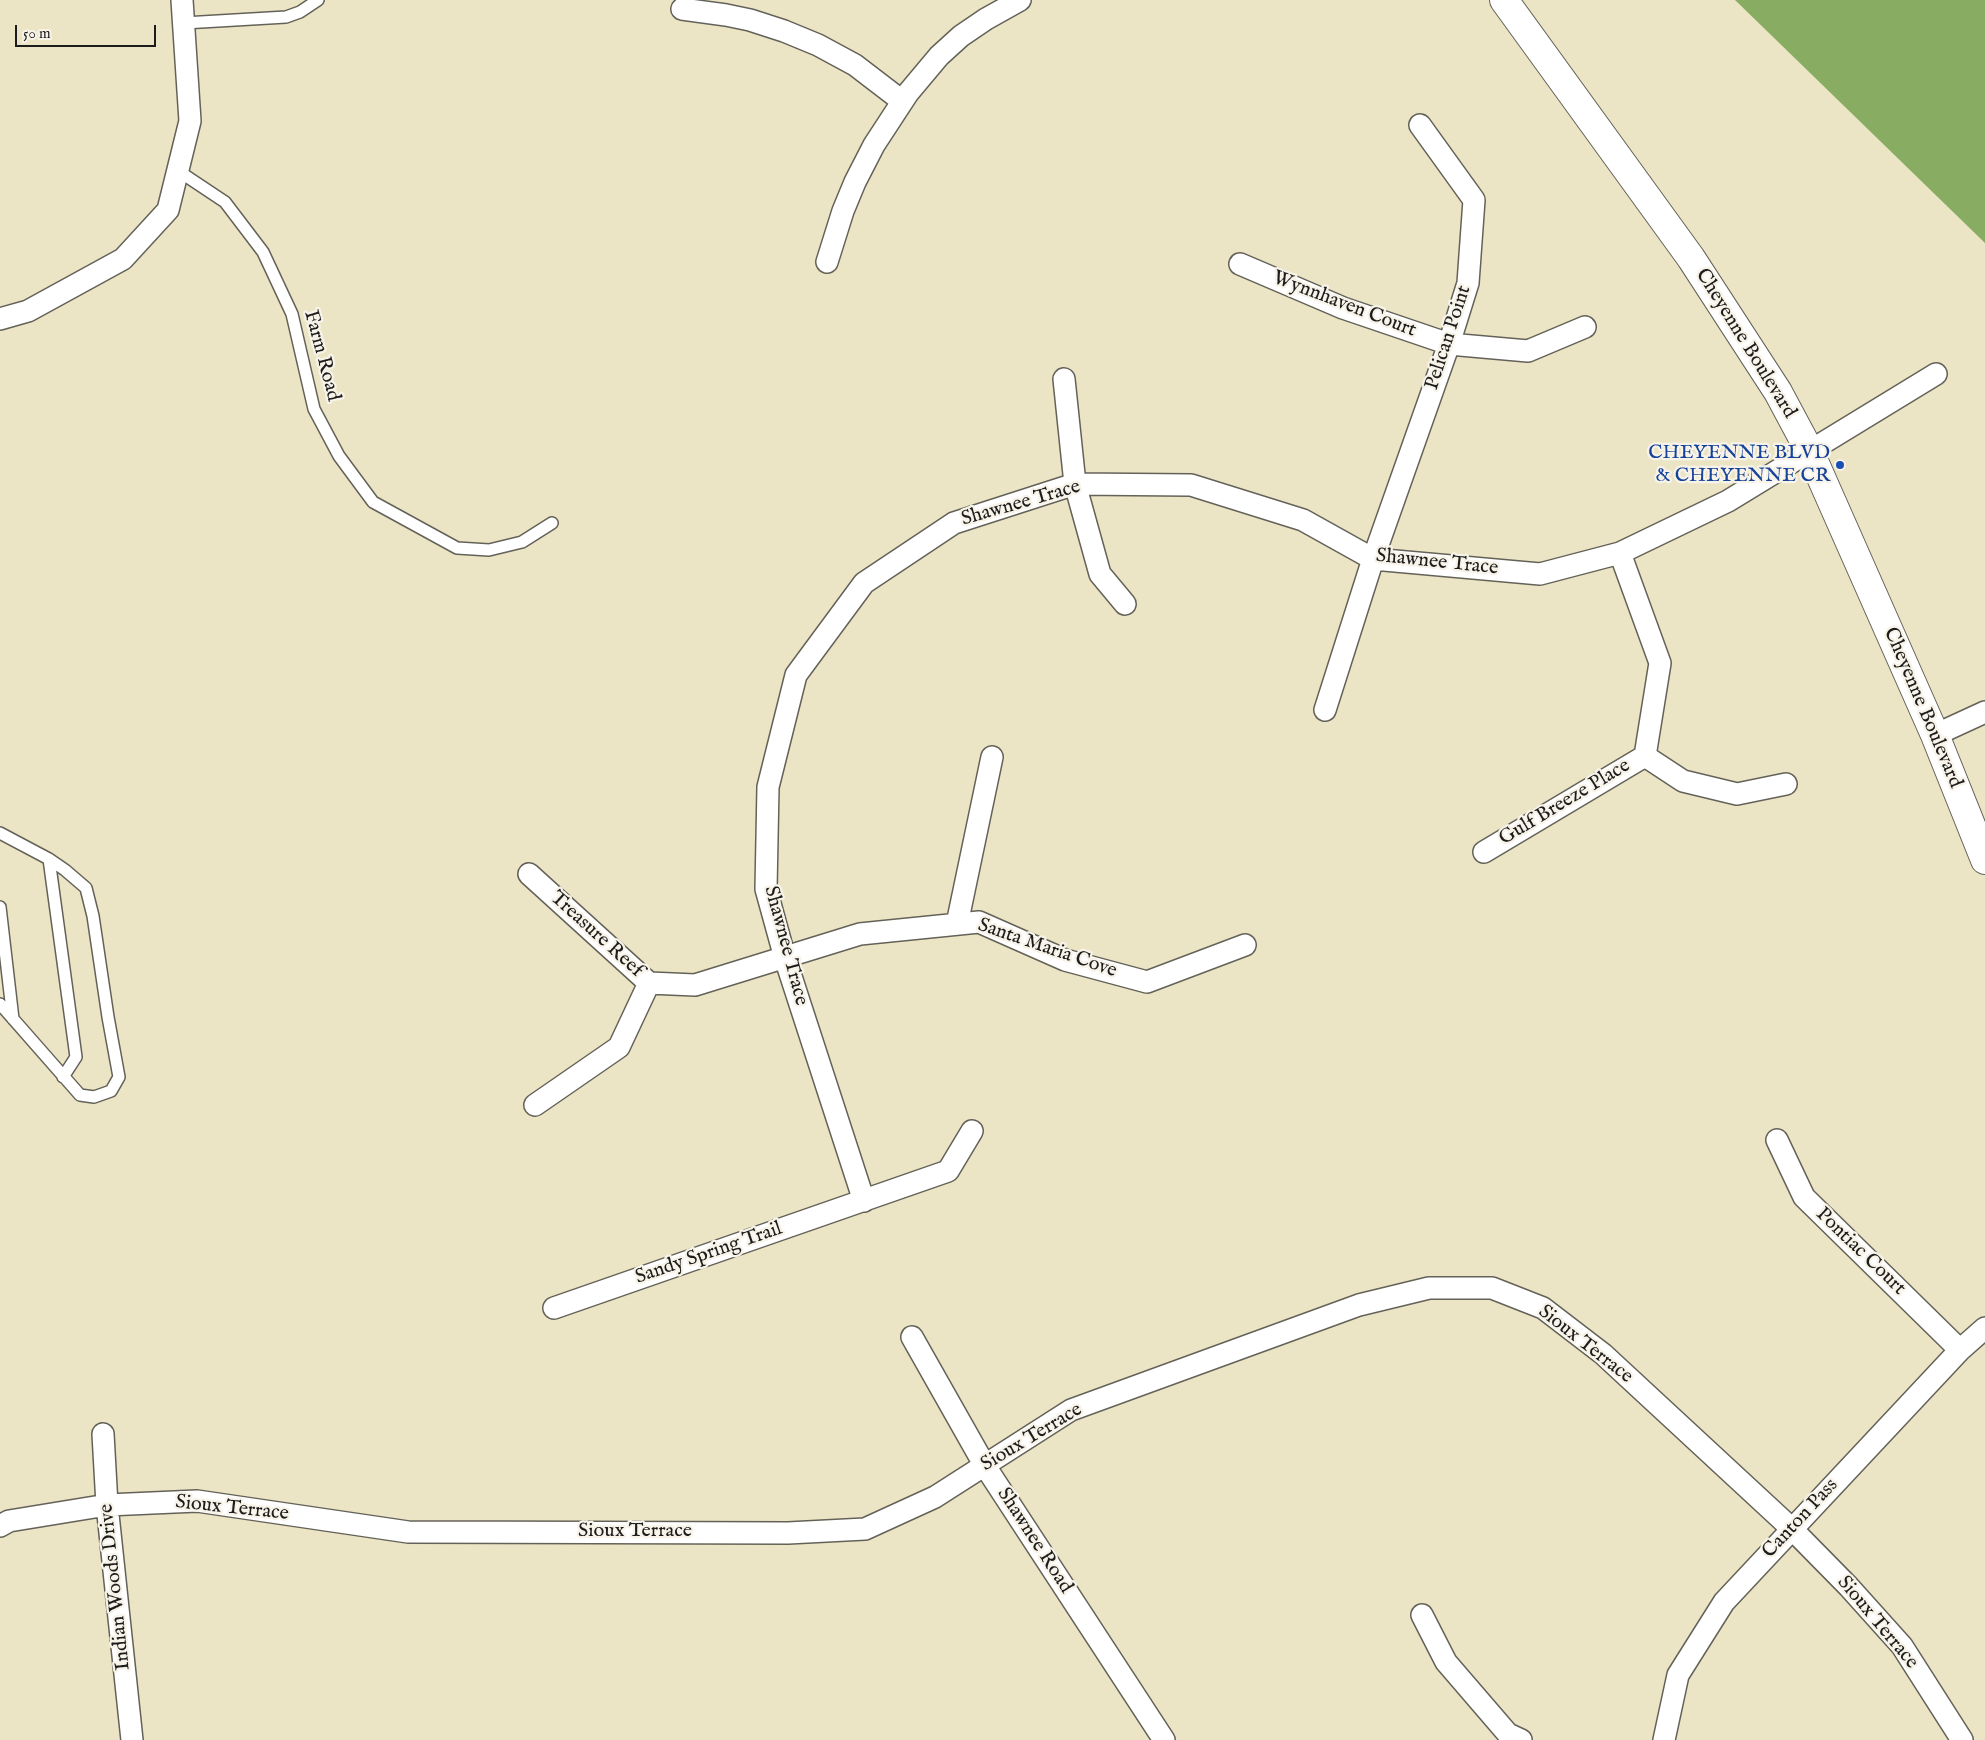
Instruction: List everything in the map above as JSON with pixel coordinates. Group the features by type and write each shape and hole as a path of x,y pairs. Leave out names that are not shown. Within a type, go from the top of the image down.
{"street":[{"path":"0,319 28,311 123,259 168,210 190,120 182,0"},
{"path":"826,262 855,182 874,145 902,101 926,69 957,40 986,18 1020,0"},
{"name":"Cheyenne Boulevard","path":"1504,0 1691,258 1778,392 1809,450 1935,735 1985,860"},
{"path":"682,10 750,20 818,45 855,65 902,101"},
{"name":"Pelican Point","path":"1325,710 1373,559 1449,344 1468,283 1474,200 1420,125"},
{"name":"Wynnhaven Court","path":"1240,264 1343,308 1449,344 1528,351 1585,327"},
{"name":"Shawnee Trace","path":"864,1200 785,958 766,889 768,788 796,675 864,583 954,523 1075,484 1191,485 1303,520 1373,559 1540,574 1620,553 1728,501 1936,374"},
{"path":"1064,379 1075,484 1100,574 1125,604"},
{"name":"Gulf Breeze Place","path":"1484,852 1645,756 1660,662 1620,553"},
{"path":"1935,735 1985,712"},
{"path":"1645,756 1683,781 1737,794 1786,784"},
{"path":"957,924 992,757"},
{"name":"Treasure Reef","path":"529,874 649,983 695,985 785,958"},
{"name":"Santa Maria Cove","path":"785,958 860,934 979,922 1065,960 1147,982 1245,945"},
{"path":"535,1105 619,1047 649,983"},
{"name":"Sandy Spring Trail","path":"554,1308 948,1171 972,1131"},
{"name":"Pontiac Court","path":"1777,1140 1804,1197 1960,1350"},
{"name":"Sioux Terrace","path":"0,1526 9,1521 107,1504 197,1501 408,1532 788,1533 865,1529 935,1497 1071,1410 1359,1305 1429,1288 1492,1288 1543,1308 1604,1354 1792,1529 1849,1587 1902,1646 1962,1740"},
{"name":"Canton Pass","path":"1664,1740 1678,1675 1724,1602 1960,1350 1985,1328"},
{"name":"Shawnee Road","path":"912,1337 986,1466 1164,1740"},
{"name":"Indian Woods Drive","path":"103,1434 107,1504 132,1740"},
{"path":"1422,1616 1446,1662 1508,1734 1521,1740"}],"lane":[{"path":"184,23 286,17 300,12 318,0"},
{"name":"Farm Road","path":"177,170 225,202 263,252 292,314 314,409 339,456 373,502 457,548 490,550 522,542 552,523"},
{"path":"0,833 49,859 81,882 86,888 119,1077 111,1090 94,1097 80,1095 0,1004"},
{"path":"49,859 76,1057 63,1077"},
{"path":"0,907 13,1020"}],"green space":[{"path":"1735,0 1985,0 1985,243"}],"place":[{"name":"CHEYENNE BLVD & CHEYENNE CR","path":"1840,465"}]}
